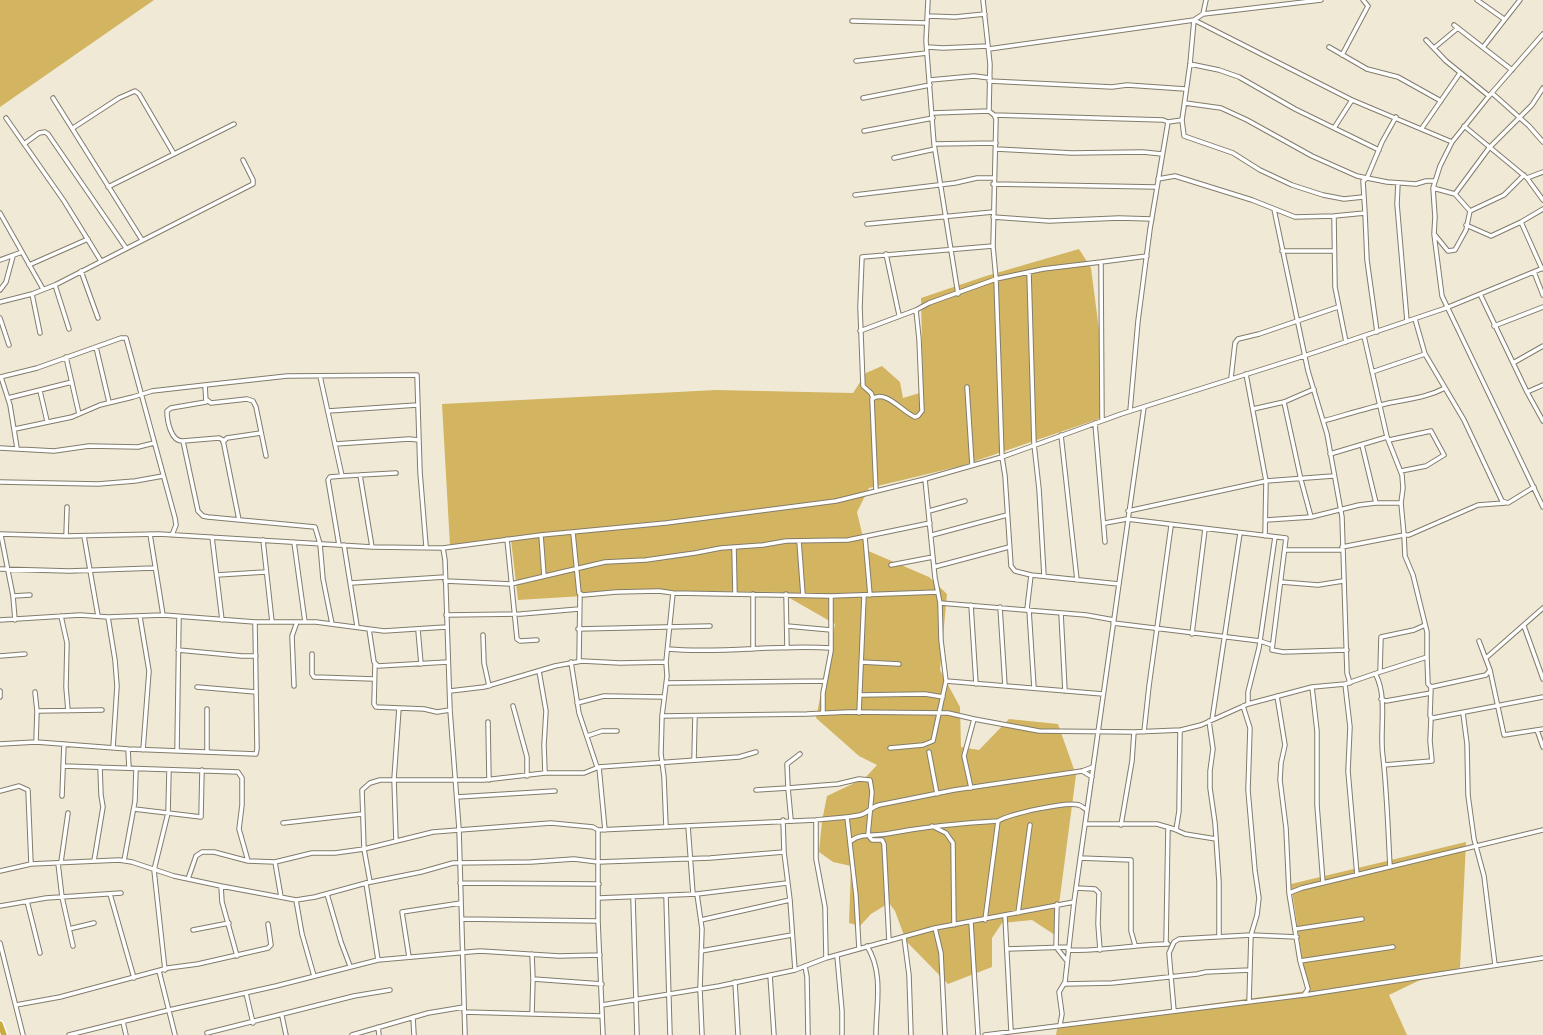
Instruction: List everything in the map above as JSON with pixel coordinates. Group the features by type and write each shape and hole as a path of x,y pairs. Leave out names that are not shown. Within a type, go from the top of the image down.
{"highway":[{"path":"0,1024 4,1035"}],"street":[{"path":"928,0 927,53 934,144 958,294"},
{"path":"983,0 989,47 989,111"},
{"path":"1203,14 1206,0"},
{"path":"927,47 989,47 1194,20 1203,14 1321,0"},
{"path":"1342,55 1368,6 1363,0"},
{"path":"1477,0 1504,20"},
{"path":"1484,46 1520,0"},
{"path":"928,16 955,17 985,14"},
{"path":"1194,20 1190,64 1185,89 1185,103 1182,120 1184,136 1233,153 1260,170 1292,184 1324,195 1344,199 1363,197"},
{"path":"1194,20 1352,100 1396,117 1452,142"},
{"path":"852,21 927,23"},
{"path":"1454,25 1484,46 1512,70"},
{"path":"1434,48 1458,28"},
{"path":"1543,34 1490,95 1452,142 1434,182 1433,188 1435,217 1434,234 1442,296 1446,308 1543,506"},
{"path":"1426,40 1460,73 1519,118 1542,139"},
{"path":"1329,47 1367,69 1398,77 1440,101"},
{"path":"856,61 927,53"},
{"path":"1190,64 1219,70 1239,78 1295,109 1379,150"},
{"path":"1422,128 1460,73"},
{"path":"930,80 974,76 989,80 1112,86 1127,85 1185,89"},
{"path":"863,98 930,85"},
{"path":"1455,194 1489,148 1532,106 1543,88"},
{"path":"73,128 119,98 134,92 139,94 143,100 174,154"},
{"path":"53,98 142,240"},
{"path":"1334,128 1352,100"},
{"path":"1185,103 1221,108 1247,120 1318,158 1357,176 1398,183 1416,184 1426,181 1434,182"},
{"path":"932,113 989,111 996,119 996,149 993,184 993,246 996,279 1002,457 1012,569 1019,573 1031,575 1120,584"},
{"path":"994,115 1163,120 1168,122 1182,120"},
{"path":"1377,332 1367,260 1363,181 1367,178 1396,117"},
{"path":"6,118 64,201 101,261"},
{"path":"864,130 933,118"},
{"path":"1130,411 1138,321 1156,187 1168,122"},
{"path":"108,187 234,124"},
{"path":"1464,126 1526,177 1543,200"},
{"path":"24,144 39,133 45,132 48,134 126,248"},
{"path":"934,144 996,143"},
{"path":"894,158 935,149"},
{"path":"996,149 1072,153 1143,152 1162,154"},
{"path":"0,302 32,294 55,285 253,184 253,180 243,160"},
{"path":"1434,234 1448,251 1454,250 1466,230 1470,211 1504,195 1526,177 1543,172"},
{"path":"1158,179 1175,176 1295,217 1334,216 1365,213"},
{"path":"855,196 977,178 994,178"},
{"path":"1398,183 1397,204 1407,321"},
{"path":"993,184 1156,187"},
{"path":"1433,188 1455,194 1470,211"},
{"path":"1274,209 1304,356 1323,421 1340,510 1347,673 1350,683"},
{"path":"1466,225 1491,236 1521,222 1543,209"},
{"path":"866,224 946,218 993,212"},
{"path":"0,213 43,289"},
{"path":"1334,216 1335,287 1346,342"},
{"path":"993,217 1049,221 1118,218 1152,219"},
{"path":"15,620 13,596 1,535 84,536 150,534 372,547 426,546 443,548 507,539 573,533 836,501 925,479 1002,457 1102,420 1377,332 1446,308 1542,269 1521,222"},
{"path":"29,265 88,239"},
{"path":"876,491 872,431 873,398 871,393 863,386 860,331 862,257 993,246"},
{"path":"1282,250 1334,251"},
{"path":"0,260 22,252"},
{"path":"886,254 898,315"},
{"path":"0,290 6,282 13,256"},
{"path":"860,331 898,315 916,310 996,279 1029,272 1147,256"},
{"path":"1101,262 1102,420"},
{"path":"81,271 98,318"},
{"path":"1029,272 1034,444 1039,489 1044,576"},
{"path":"1534,272 1543,295"},
{"path":"55,285 69,329"},
{"path":"32,294 40,333"},
{"path":"1480,294 1526,392 1543,421"},
{"path":"1231,378 1235,343 1238,339 1338,307"},
{"path":"1494,326 1543,308"},
{"path":"873,398 888,399 915,417 921,414 919,340 916,310"},
{"path":"0,318 9,345"},
{"path":"1415,319 1425,354 1464,420 1505,503"},
{"path":"1364,336 1379,406 1388,439 1401,471 1403,488 1401,503 1405,556 1412,575 1425,625 1428,684 1431,687 1430,741 1432,761 1384,765"},
{"path":"17,448 15,429 8,398 1,377 121,338 126,338 175,518 176,525 172,535"},
{"path":"1513,363 1543,346"},
{"path":"96,347 109,402"},
{"path":"1372,372 1425,354"},
{"path":"66,357 79,414"},
{"path":"1246,374 1266,481 1266,536"},
{"path":"15,429 79,414 109,402 142,395 152,391 287,376 416,375 418,380 417,405 426,546"},
{"path":"320,376 342,476"},
{"path":"8,398 72,382"},
{"path":"205,385 207,400"},
{"path":"1526,392 1543,385"},
{"path":"967,387 972,465"},
{"path":"1323,421 1379,406 1417,399 1434,394 1445,388"},
{"path":"1253,409 1284,402 1314,389"},
{"path":"40,391 47,421"},
{"path":"207,400 210,403 247,399 253,401 266,456"},
{"path":"207,400 203,404 171,408 167,411 173,437 178,441 219,438 223,442 239,520"},
{"path":"1284,402 1301,480 1312,517"},
{"path":"328,411 417,405"},
{"path":"1060,1025 1062,1014 1059,992 1064,984 1113,622 1120,584 1128,511 1144,407"},
{"path":"1095,423 1105,523 1105,542"},
{"path":"1330,454 1362,444 1431,431 1444,455 1426,466 1401,471"},
{"path":"223,442 227,438 261,433"},
{"path":"1061,435 1077,580"},
{"path":"335,444 409,439 419,440"},
{"path":"183,441 200,514 208,517 315,527 320,544 323,579 332,624"},
{"path":"0,448 54,451 89,446 138,447 154,443"},
{"path":"1362,444 1376,503"},
{"path":"339,545 328,480 330,477 396,473"},
{"path":"360,475 372,547"},
{"path":"0,482 98,484 135,481 163,476"},
{"path":"1128,511 1266,481 1301,480 1333,476"},
{"path":"890,748 923,746 931,743 934,738 946,682 941,640 940,603 934,566 925,479"},
{"path":"1286,550 1342,548 1408,535 1478,505 1508,503 1534,487"},
{"path":"929,511 965,501"},
{"path":"1266,520 1312,517 1376,503 1401,503"},
{"path":"66,507 66,536"},
{"path":"932,536 1007,515"},
{"path":"1105,523 1127,519 1171,526 1286,538 1286,550 1272,650 1347,650"},
{"path":"351,583 445,579 511,584 605,562 646,560 734,547 799,541 848,540 930,523"},
{"path":"1144,732 1148,686 1158,629 1171,526"},
{"path":"1192,634 1205,529"},
{"path":"573,533 576,570 580,594 578,629 579,661"},
{"path":"1219,935 1219,882 1210,788 1210,771 1213,749 1211,720 1226,637 1240,533"},
{"path":"150,534 163,615"},
{"path":"541,535 544,576"},
{"path":"84,536 98,616"},
{"path":"212,537 222,620"},
{"path":"865,537 870,596"},
{"path":"1248,704 1248,692 1260,641 1274,537"},
{"path":"507,539 518,641 537,640"},
{"path":"263,540 265,572 270,593 272,622"},
{"path":"799,541 803,595"},
{"path":"294,542 305,622"},
{"path":"344,545 357,626"},
{"path":"734,547 735,594"},
{"path":"443,548 450,710 457,782 465,1035"},
{"path":"934,566 1009,548"},
{"path":"891,565 933,557"},
{"path":"0,569 89,571 155,568"},
{"path":"217,575 265,572"},
{"path":"1031,575 1028,610 1034,688"},
{"path":"1281,582 1312,585 1344,581"},
{"path":"580,594 652,591 673,593 870,596 938,592"},
{"path":"666,827 662,762 662,716 667,676 666,662 673,593"},
{"path":"752,649 753,594"},
{"path":"786,594 787,648"},
{"path":"13,596 30,595"},
{"path":"823,712 823,693 831,648 831,596"},
{"path":"859,713 864,596"},
{"path":"940,603 1061,613 1192,634 1260,641 1272,646"},
{"path":"971,605 976,684"},
{"path":"1000,607 1005,686"},
{"path":"1486,658 1543,608"},
{"path":"446,615 515,614 579,609"},
{"path":"1061,613 1065,691"},
{"path":"0,620 61,616 140,617 163,615 255,622 305,622 357,626 384,631 446,627"},
{"path":"61,616 67,643 66,687 68,711"},
{"path":"108,617 115,660 117,686 113,748"},
{"path":"140,617 148,671 143,750"},
{"path":"176,751 179,617"},
{"path":"0,744 36,742 143,750 256,754 258,749 255,622"},
{"path":"294,686 292,636 297,622"},
{"path":"1380,672 1381,637 1414,630 1425,625"},
{"path":"578,629 710,626"},
{"path":"787,626 831,630"},
{"path":"1524,626 1543,679"},
{"path":"369,629 375,664 374,679 376,707 424,709 437,712 450,710"},
{"path":"418,630 421,664"},
{"path":"483,635 484,663 489,686"},
{"path":"1479,641 1490,670 1498,699 1497,705 1504,735 1543,729"},
{"path":"668,649 696,651 831,648"},
{"path":"178,650 256,656"},
{"path":"0,656 25,654"},
{"path":"312,654 312,674 314,677 374,679"},
{"path":"662,716 807,714 823,712 940,713 1033,730 1144,732 1180,730 1201,725 1248,704 1312,687 1350,683 1427,657"},
{"path":"375,664 382,666 448,662"},
{"path":"450,691 473,690 571,662 666,662"},
{"path":"571,662 577,703 598,767 605,830"},
{"path":"861,662 899,664"},
{"path":"1431,687 1486,675 1490,670"},
{"path":"539,671 546,711 544,745 545,773"},
{"path":"1374,674 1379,681 1381,699 1382,757 1384,765 1390,867"},
{"path":"666,683 825,681"},
{"path":"946,682 1103,694"},
{"path":"1344,684 1350,727 1348,771 1357,875"},
{"path":"198,687 256,692"},
{"path":"1312,687 1317,731 1317,798 1323,883"},
{"path":"0,691 0,697"},
{"path":"35,692 37,711 36,742"},
{"path":"1381,699 1386,701 1431,693"},
{"path":"860,695 925,694 943,697"},
{"path":"577,703 604,696 664,697"},
{"path":"1277,696 1285,745 1281,763 1280,780 1286,828 1289,894 1296,929 1300,961 1308,989 1305,994"},
{"path":"1431,718 1543,697"},
{"path":"513,706 527,757 527,776"},
{"path":"1243,706 1250,728 1248,790 1255,871 1259,898 1257,915 1251,935 1249,1002"},
{"path":"396,841 394,779 399,708"},
{"path":"207,709 207,752"},
{"path":"37,711 102,710"},
{"path":"1463,713 1467,744 1468,795 1474,839 1477,845 1484,876 1495,965"},
{"path":"694,760 695,716"},
{"path":"971,788 964,756 974,718"},
{"path":"488,722 489,780"},
{"path":"1176,830 1180,811 1180,730"},
{"path":"1537,730 1543,747"},
{"path":"587,736 602,731 617,731"},
{"path":"1121,824 1132,761 1134,732"},
{"path":"62,796 64,744"},
{"path":"128,749 129,768"},
{"path":"378,960 364,849 362,814 362,790 370,783 394,779 457,782 489,780 545,773 584,773 598,767 739,757 756,752"},
{"path":"929,752 937,794"},
{"path":"791,820 787,764 800,754"},
{"path":"63,766 169,770 231,770 238,772 241,775 242,805 239,829 248,861"},
{"path":"94,861 103,807 100,767"},
{"path":"188,879 196,856 202,852 214,852 248,861 276,862 312,853 335,853 364,849 429,833 459,829 550,823 594,827 598,830 605,830 782,820 816,820 847,817 865,813 870,808 937,794 1082,771 1093,767"},
{"path":"124,861 134,809 136,768"},
{"path":"164,970 154,870 168,813 169,770"},
{"path":"134,809 201,817 202,770"},
{"path":"1082,771 1092,777"},
{"path":"756,790 867,779 871,782 868,835 870,839 880,839 883,842 889,940"},
{"path":"0,791 19,786 28,790 31,864"},
{"path":"457,797 555,791"},
{"path":"851,841 855,837 932,826 998,821 1020,813 1064,805 1078,805 1087,810"},
{"path":"68,813 59,862 62,897 73,946"},
{"path":"282,823 362,814"},
{"path":"847,817 851,841 859,949"},
{"path":"782,820 795,970"},
{"path":"816,820 816,859 825,907 826,958"},
{"path":"985,920 998,821"},
{"path":"1085,824 1149,824 1168,827 1185,834 1216,839"},
{"path":"1018,913 1030,825"},
{"path":"688,826 690,859 695,894 701,920 700,989 702,1035"},
{"path":"932,826 946,833 953,843 954,925"},
{"path":"1166,944 1168,827"},
{"path":"598,830 598,921 602,984 603,1035"},
{"path":"1289,894 1302,888 1543,830"},
{"path":"0,871 31,864 124,861 188,879 263,895 296,900 327,894 368,882 421,872 453,863 531,862 574,859 598,862 690,859 784,852"},
{"path":"1080,858 1131,860 1131,931 1135,945"},
{"path":"276,862 281,897"},
{"path":"460,883 599,884"},
{"path":"599,898 633,898 695,894 787,883"},
{"path":"221,886 222,902 237,956"},
{"path":"1076,888 1095,889 1099,892 1098,924 1100,950"},
{"path":"0,906 62,897 121,893"},
{"path":"110,894 134,978"},
{"path":"327,894 341,942 350,966"},
{"path":"666,896 670,1035"},
{"path":"633,898 637,1035"},
{"path":"296,900 302,934 314,976"},
{"path":"701,920 790,900"},
{"path":"27,901 40,952"},
{"path":"602,1005 700,989 795,970 826,958 935,928 985,920 1057,904 1074,902"},
{"path":"409,957 402,912 461,903"},
{"path":"1057,904 1056,947 1067,961"},
{"path":"1005,916 1011,1031"},
{"path":"462,919 598,921"},
{"path":"1296,929 1362,919"},
{"path":"971,922 978,1035"},
{"path":"69,929 94,923"},
{"path":"193,930 229,923"},
{"path":"16,1005 60,997 159,971 237,956 270,946 268,924"},
{"path":"935,928 941,953 945,1035"},
{"path":"701,951 792,935"},
{"path":"1007,949 1056,947 1100,950 1135,945 1172,944 1179,939 1219,935 1297,937"},
{"path":"904,937 909,975 911,1035"},
{"path":"0,943 23,1035"},
{"path":"1172,944 1169,953 1174,1011"},
{"path":"867,946 875,962 877,972 876,1035"},
{"path":"1300,961 1393,947"},
{"path":"69,1035 378,960 480,951 532,954 600,955"},
{"path":"532,954 532,1014"},
{"path":"837,956 842,1003 842,1035"},
{"path":"985,1035 1364,987 1543,958"},
{"path":"804,966 807,976 808,1035"},
{"path":"1064,984 1112,983 1206,972 1250,970"},
{"path":"159,971 175,1035"},
{"path":"770,975 774,1035"},
{"path":"533,979 602,984"},
{"path":"735,982 738,1035"},
{"path":"207,1033 282,1016 354,996 390,990"},
{"path":"246,993 253,1023"},
{"path":"352,1035 413,1017 464,1007"},
{"path":"464,1012 602,1016"},
{"path":"282,1016 286,1035"},
{"path":"413,1017 414,1035"},
{"path":"123,1022 126,1035"},
{"path":"378,1027 379,1035"}],"shaded area":[{"path":"0,0 154,0 0,107"},
{"path":"1079,249 1091,268 1102,353 1104,417 961,466 869,488 857,512 866,550 929,577 947,594 940,670 960,707 961,747 979,750 1009,719 1058,724 1076,775 1055,935 1032,920 1002,923 992,938 992,967 948,984 906,941 895,911 889,903 871,914 860,926 849,923 851,866 833,862 819,852 822,821 827,796 865,778 877,765 859,756 816,718 835,624 779,592 665,591 518,600 511,540 450,546 442,404 716,390 853,393 866,373 882,366 900,382 903,398 923,392 921,298 986,276"},
{"path":"1466,842 1460,968 1418,981 1389,995 1407,1035 1056,1035 1058,1024 1307,991 1291,884"}]}
